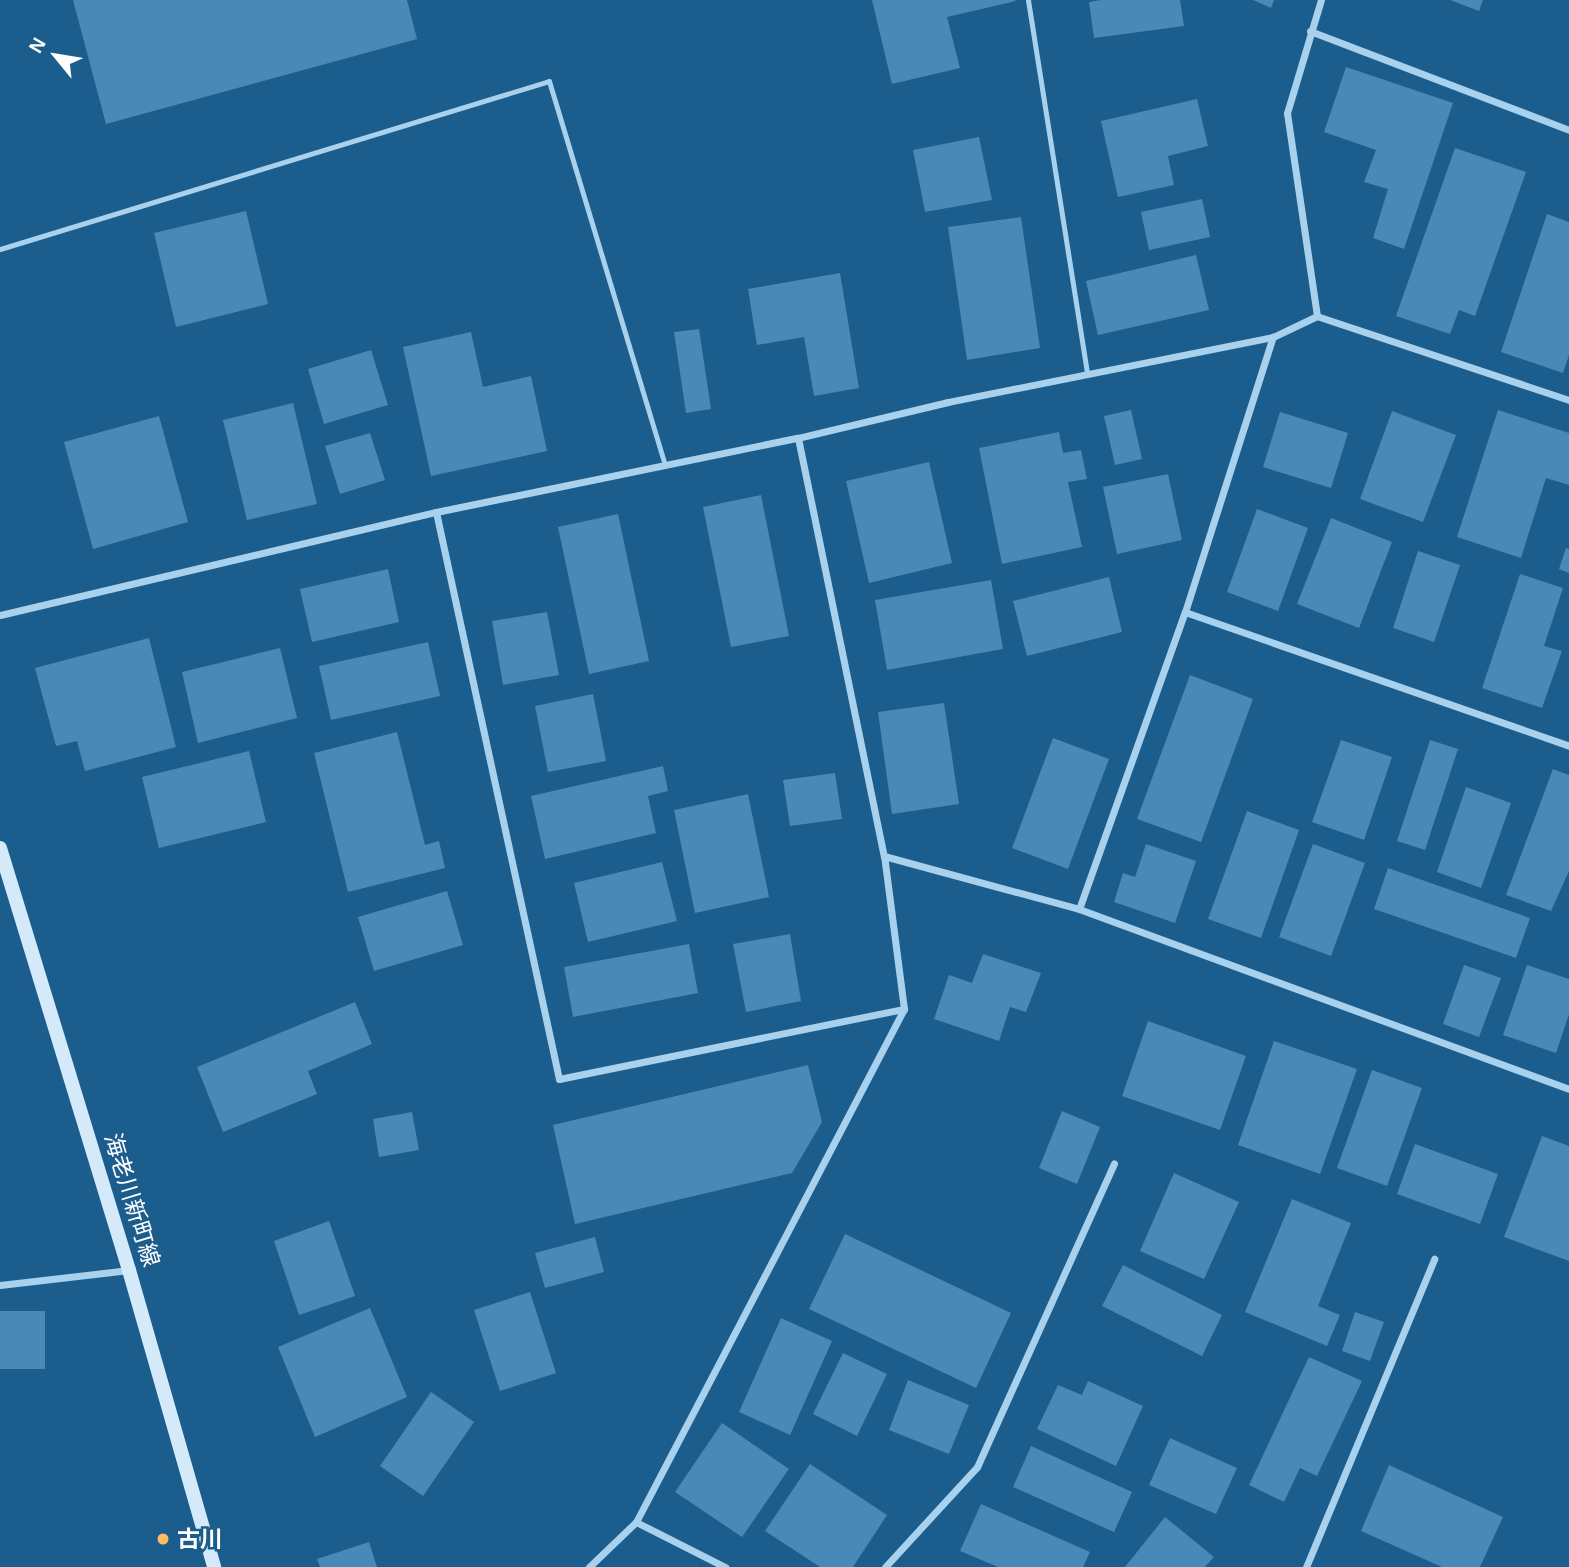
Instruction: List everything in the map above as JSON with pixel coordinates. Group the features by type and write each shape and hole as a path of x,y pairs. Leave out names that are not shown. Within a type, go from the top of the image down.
{"main road":[{"name":"海老川新町線","path":"0,848 130,1270 214,1567"}],"street":[{"path":"1317,316 1287,113 1321,0"},
{"path":"1310,31 1569,130"},
{"path":"0,615 436,512 1273,337 1317,316 1569,400"},
{"path":"1079,909 1185,612 1273,337"},
{"path":"589,1567 636,1522 904,1009 884,856 798,438"},
{"path":"436,512 559,1079 904,1009"},
{"path":"1185,612 1569,746"},
{"path":"884,856 1079,909 1569,1089"},
{"path":"885,1567 977,1467 1114,1164"},
{"path":"1306,1567 1434,1259"},
{"path":"0,1285 130,1270"},
{"path":"636,1522 725,1567"}],"lane":[{"path":"1028,0 1087,374"},
{"path":"0,249 549,82 665,465"}],"building":[{"path":"73,0 407,0 417,39 106,124"},
{"path":"872,0 1016,1 947,17 960,68 892,84"},
{"path":"1180,0 1184,26 1094,38 1089,2"},
{"path":"1253,0 1274,0 1271,8"},
{"path":"1450,0 1483,0 1479,11"},
{"path":"1346,67 1453,103 1404,249 1373,238 1388,189 1364,182 1376,150 1324,132"},
{"path":"1197,99 1208,146 1168,156 1174,185 1118,197 1101,121"},
{"path":"979,137 992,200 925,212 913,150"},
{"path":"1455,148 1526,172 1475,316 1459,310 1450,334 1396,316"},
{"path":"1202,199 1210,237 1149,250 1141,212"},
{"path":"246,211 268,304 176,327 154,233"},
{"path":"1547,214 1569,222 1569,355 1563,373 1501,352"},
{"path":"1021,217 1040,348 967,360 948,227"},
{"path":"1196,255 1209,310 1098,335 1086,281"},
{"path":"840,273 859,388 814,396 804,337 757,345 748,289"},
{"path":"699,329 711,409 686,413 674,332"},
{"path":"471,332 483,387 531,376 547,451 431,476 403,347"},
{"path":"371,350 388,405 324,424 308,369"},
{"path":"293,403 317,504 247,520 223,420"},
{"path":"1131,410 1142,459 1115,465 1104,416"},
{"path":"1498,410 1569,433 1569,485 1546,478 1521,558 1457,537"},
{"path":"1392,411 1456,435 1423,522 1360,499"},
{"path":"1280,412 1348,433 1331,488 1263,467"},
{"path":"159,416 188,522 93,549 64,442"},
{"path":"1059,432 1063,453 1081,450 1087,479 1068,482 1082,547 1002,564 979,448"},
{"path":"370,433 385,480 340,494 325,446"},
{"path":"929,462 952,563 869,583 846,481"},
{"path":"1168,474 1182,540 1117,554 1103,487"},
{"path":"761,495 789,636 731,647 703,507"},
{"path":"1257,509 1308,528 1278,611 1227,592"},
{"path":"618,514 649,661 589,674 558,527"},
{"path":"1331,518 1392,542 1359,628 1297,604"},
{"path":"1566,548 1569,549 1569,573 1559,569"},
{"path":"1418,551 1460,565 1434,642 1393,628"},
{"path":"388,569 399,622 312,642 300,589"},
{"path":"1520,574 1563,588 1544,646 1562,651 1542,708 1482,688"},
{"path":"1109,577 1122,632 1027,656 1013,601"},
{"path":"991,580 1003,649 887,670 875,600"},
{"path":"547,612 559,675 503,685 492,621"},
{"path":"149,638 176,747 85,771 77,741 56,746 35,668"},
{"path":"428,642 440,696 331,720 319,666"},
{"path":"280,648 297,718 198,743 182,672"},
{"path":"1190,675 1253,699 1201,842 1137,819"},
{"path":"593,694 606,761 548,772 535,706"},
{"path":"944,703 959,804 892,814 878,712"},
{"path":"397,732 425,845 439,841 445,868 348,892 314,753"},
{"path":"1053,738 1109,759 1068,869 1012,848"},
{"path":"1341,740 1392,757 1364,840 1312,822"},
{"path":"1430,740 1458,749 1425,850 1397,841"},
{"path":"249,751 266,822 159,848 142,777"},
{"path":"663,766 668,791 648,796 656,833 545,859 531,796"},
{"path":"1553,769 1569,775 1569,871 1551,911 1506,895"},
{"path":"835,773 842,819 790,826 783,780"},
{"path":"1466,787 1511,803 1481,888 1437,872"},
{"path":"748,794 769,897 695,913 674,810"},
{"path":"1247,811 1299,830 1261,938 1208,919"},
{"path":"1146,844 1196,861 1175,923 1114,902 1123,873 1135,877"},
{"path":"1313,844 1365,863 1331,956 1279,937"},
{"path":"662,862 677,921 588,942 574,883"},
{"path":"1388,868 1530,918 1516,958 1374,909"},
{"path":"447,891 463,945 374,971 358,917"},
{"path":"790,934 801,1001 746,1012 733,944"},
{"path":"689,944 698,993 573,1017 564,967"},
{"path":"983,954 1041,973 1026,1012 1010,1007 999,1041 934,1019 949,975 972,983"},
{"path":"1464,965 1501,978 1479,1037 1443,1024"},
{"path":"1527,965 1569,979 1569,1014 1556,1053 1503,1035"},
{"path":"355,1002 372,1044 308,1071 317,1094 223,1132 197,1067"},
{"path":"1148,1021 1246,1056 1220,1130 1122,1096"},
{"path":"1274,1041 1357,1069 1320,1174 1238,1145"},
{"path":"808,1065 822,1122 792,1173 575,1224 553,1125"},
{"path":"1372,1070 1422,1088 1387,1186 1337,1168"},
{"path":"1062,1111 1100,1127 1077,1184 1039,1168"},
{"path":"412,1112 419,1150 379,1157 373,1119"},
{"path":"1542,1136 1569,1146 1569,1261 1504,1237"},
{"path":"1415,1144 1498,1174 1480,1224 1397,1194"},
{"path":"1174,1173 1239,1202 1204,1279 1140,1251"},
{"path":"1292,1199 1351,1223 1318,1306 1340,1315 1327,1346 1245,1312"},
{"path":"329,1221 355,1296 299,1315 274,1241"},
{"path":"845,1234 1011,1313 976,1388 809,1309"},
{"path":"595,1237 604,1272 545,1288 535,1253"},
{"path":"1123,1265 1222,1315 1202,1356 1102,1306"},
{"path":"530,1292 556,1373 500,1391 474,1310"},
{"path":"370,1308 407,1397 315,1437 278,1347"},
{"path":"0,1311 45,1311 45,1369 0,1369"},
{"path":"1355,1312 1384,1322 1370,1361 1342,1351"},
{"path":"781,1318 832,1341 790,1435 739,1412"},
{"path":"843,1353 887,1374 857,1436 813,1414"},
{"path":"1309,1357 1362,1381 1317,1476 1300,1468 1284,1502 1249,1485"},
{"path":"908,1380 969,1405 949,1454 889,1430"},
{"path":"1088,1381 1143,1406 1116,1466 1037,1429 1058,1385 1082,1395"},
{"path":"431,1392 474,1422 423,1496 380,1466"},
{"path":"722,1423 789,1469 742,1537 675,1492"},
{"path":"1170,1438 1237,1468 1216,1514 1149,1485"},
{"path":"1031,1446 1132,1492 1114,1532 1013,1487"},
{"path":"810,1464 887,1515 853,1567 820,1567 765,1531"},
{"path":"1389,1465 1503,1517 1480,1567 1442,1567 1361,1531"},
{"path":"981,1504 1090,1552 1083,1567 998,1567 960,1551"},
{"path":"1165,1517 1214,1557 1205,1567 1125,1567"},
{"path":"369,1542 377,1567 320,1567 317,1559"}],"place":[{"name":"古川","path":"163,1539"}]}
